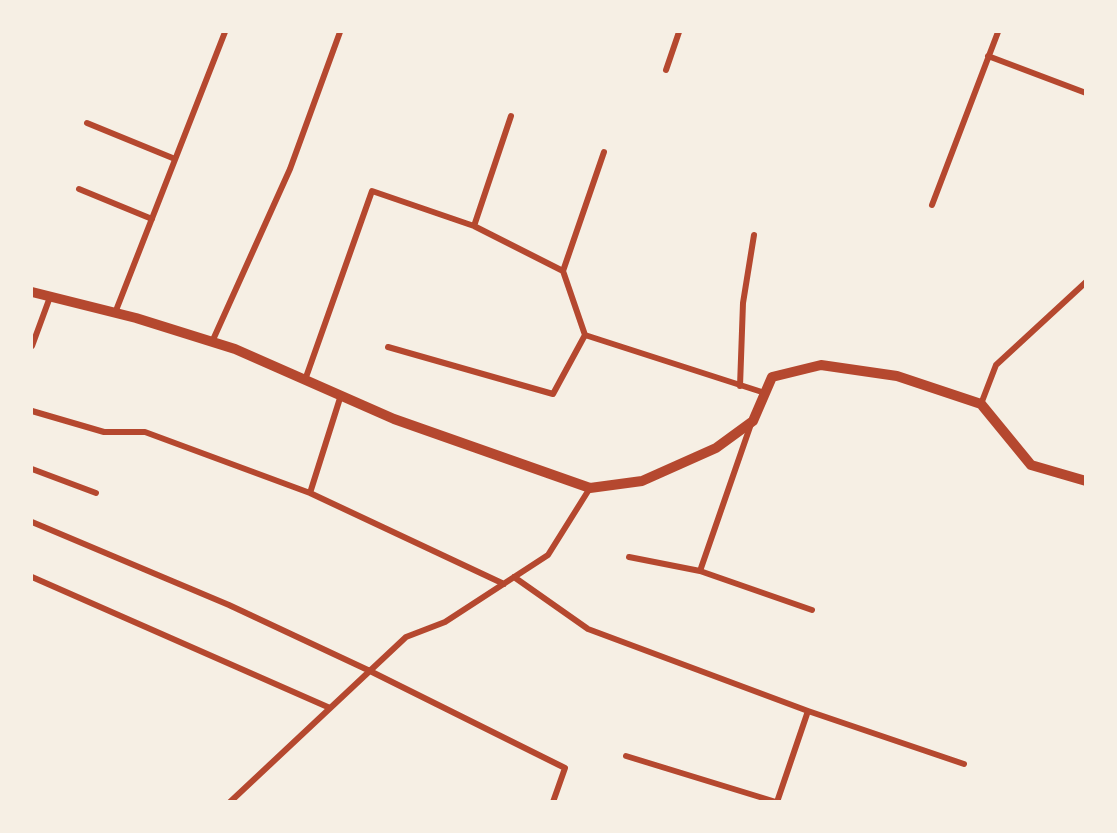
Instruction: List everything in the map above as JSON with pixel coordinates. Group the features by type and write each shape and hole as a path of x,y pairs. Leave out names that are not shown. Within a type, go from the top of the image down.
{"street":[{"path":"115,313 225,32"},
{"path":"212,342 290,169 340,32"},
{"path":"666,70 678,32"},
{"path":"932,205 998,32"},
{"path":"988,56 1086,93"},
{"path":"474,226 511,116"},
{"path":"87,123 175,159"},
{"path":"388,347 553,394 585,335 563,271 604,153"},
{"path":"79,189 152,219"},
{"path":"304,380 372,191 474,226 563,271"},
{"path":"740,386 743,303 754,235"},
{"path":"981,404 996,365 1086,282"},
{"path":"32,292 115,313 235,349 394,419 590,488 642,481 716,448 753,421"},
{"path":"32,346 50,297"},
{"path":"585,335 765,393"},
{"path":"699,571 753,421 772,377 821,364 897,376 981,404 1031,465 1086,481"},
{"path":"310,493 341,395"},
{"path":"32,411 104,432 146,432 310,493 504,584"},
{"path":"32,469 96,493"},
{"path":"230,801 406,637 445,621 548,555 590,488"},
{"path":"32,522 229,605 370,671 565,768 553,801"},
{"path":"629,557 699,571 812,610"},
{"path":"514,577 588,629 808,711 964,764"},
{"path":"32,578 330,708"},
{"path":"626,756 776,801 808,711"}]}
